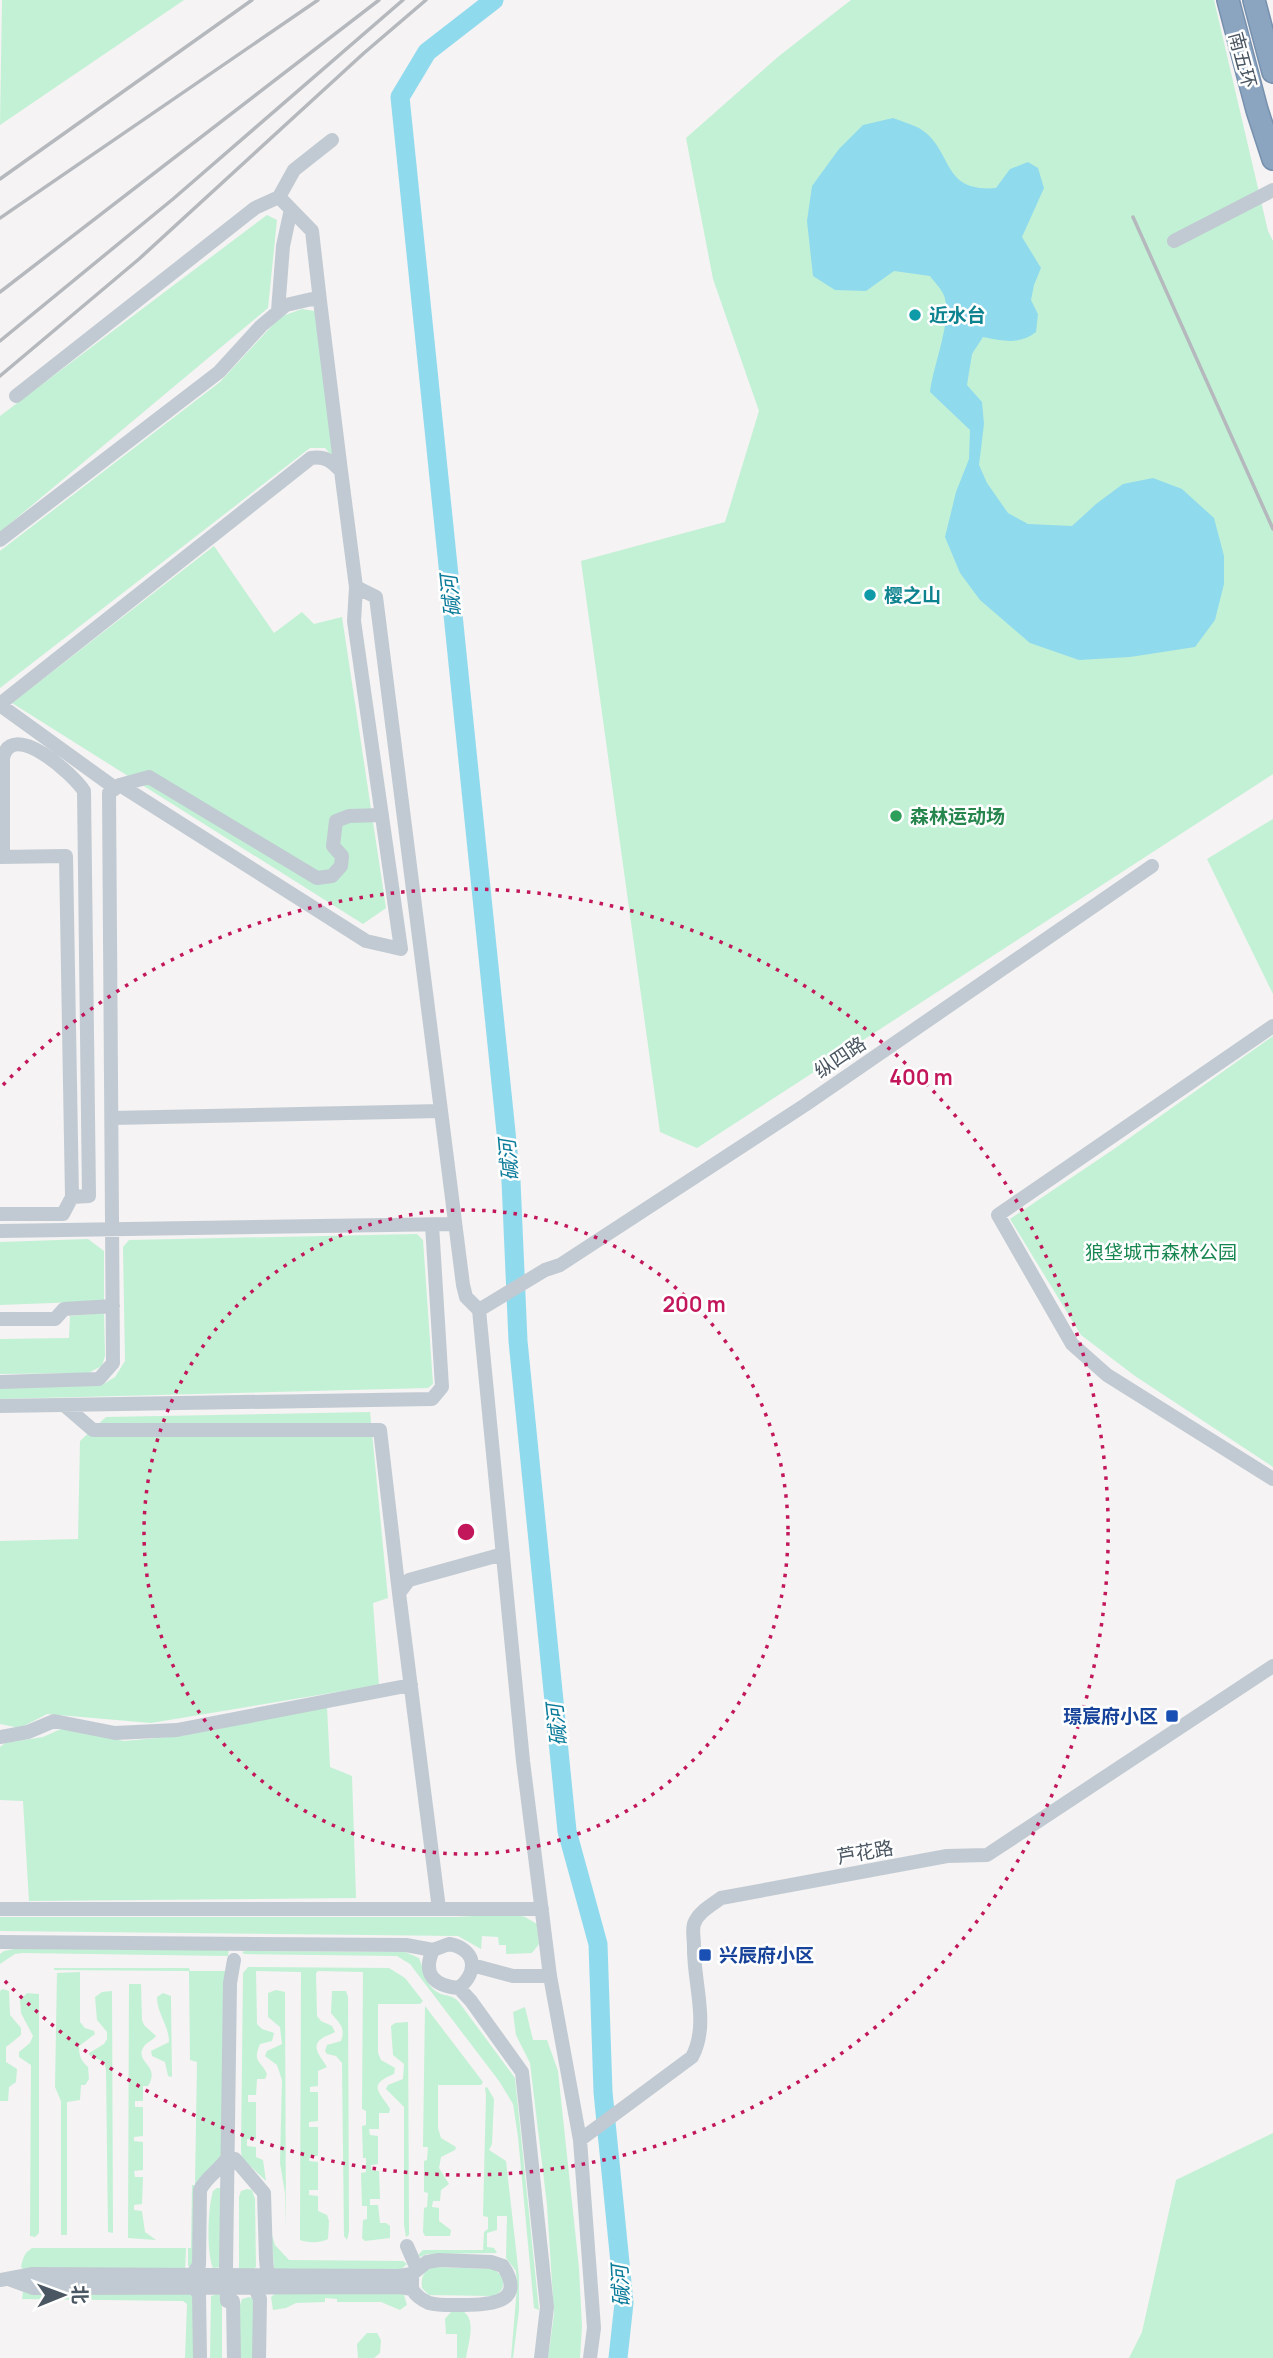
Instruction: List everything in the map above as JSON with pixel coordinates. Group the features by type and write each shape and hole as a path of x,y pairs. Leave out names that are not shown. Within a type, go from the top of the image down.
{"highway":[{"name":"南五环","path":"1228,0 1273,159"},
{"name":"南五环","path":"1254,0 1273,72"}],"street":[{"path":"16,396 255,208 279,197 294,170 332,140"},
{"path":"1174,241 1273,190"},
{"path":"279,197 312,231 356,587 354,621 401,949 366,941 117,787 0,704 311,458 331,460 341,471"},
{"path":"278,312 283,246 291,209"},
{"path":"0,540 219,372 261,326 286,305 312,299 320,300"},
{"path":"356,587 376,597 463,1285 466,1297 480,1310 523,1761 550,1976 580,2140 594,2328 590,2358"},
{"path":"0,1214 63,1213 72,1197 66,856 1,857 3,758 5,751 13,744 26,743 76,778 83,791 89,1196 72,1197"},
{"path":"0,1381 99,1379 113,1363 112,846 108,793 117,787 149,777 317,878 332,876 341,866 342,856 333,846 336,821 349,816 382,815"},
{"name":"纵四路","path":"480,1310 545,1270 560,1265 804,1105 1152,866"},
{"path":"1273,1026 998,1215 1072,1344 1107,1375 1273,1479"},
{"path":"112,1118 441,1111"},
{"path":"0,1231 455,1224"},
{"path":"0,1406 432,1399 442,1387 432,1225"},
{"path":"0,1319 55,1319 64,1309 113,1306"},
{"path":"64,1405 93,1430 380,1430 439,1909"},
{"path":"399,1593 409,1580 503,1554"},
{"name":"芦花路","path":"580,2140 692,2057 700,2032 694,1963 694,1924 703,1911 721,1898 947,1856 987,1856 1273,1666"},
{"path":"0,1737 28,1732 54,1721 115,1732 177,1730 411,1685"},
{"path":"0,1909 541,1909"},
{"path":"0,1942 406,1945 433,1950 449,1944 468,1952 472,1965 471,1975 459,1988"},
{"path":"433,1950 428,1961 433,1979 440,1985 459,1988 522,2072 547,2306 541,2358"},
{"path":"228,2358 232,2189 230,1983 234,1960 237,1982 232,2158 264,2193 267,2270 260,2299 262,2358"},
{"path":"472,1965 513,1976 550,1976"},
{"path":"192,2281 199,2265 200,2190 206,2180 232,2158"},
{"path":"206,2358 207,2193 214,2183 219,2182 232,2189"},
{"path":"232,2189 244,2183 258,2191 261,2202 262,2282"},
{"path":"407,2246 415,2272 412,2289"},
{"path":"5,2280 33,2288 192,2281 400,2287 412,2289 419,2298 430,2303 485,2305 501,2301 508,2295 511,2287 503,2266 491,2262 439,2260 428,2262 415,2272 399,2276 262,2282"},
{"path":"192,2281 199,2294 200,2358"},
{"path":"230,2301 234,2358"}],"green space":[{"path":"2,0 184,0 0,125"},
{"path":"851,0 1214,0 1268,231 1273,241 1273,774 697,1148 660,1132 581,561 725,522 759,411 713,279 686,138 779,56"},
{"path":"267,215 277,220 268,308 0,532 0,416"},
{"path":"302,309 315,311 333,457 325,448 310,448 0,688 0,551 220,382 280,317"},
{"path":"214,546 274,633 302,612 314,624 342,617 386,908 363,924 12,703"},
{"path":"1273,819 1273,994 1207,859"},
{"name":"狼垡城市森林公园","path":"1273,1036 1273,1467 1135,1376 1081,1335 1010,1219"},
{"path":"417,1234 423,1240 433,1384 428,1388 0,1399 0,1388 102,1385 115,1377 125,1361 123,1247 129,1240"},
{"path":"88,1239 104,1251 104,1301 0,1305 0,1242"},
{"path":"104,1313 105,1356 102,1366 88,1373 0,1374 0,1339 69,1338 70,1316"},
{"path":"370,1412 388,1598 373,1603 379,1685 151,1723 47,1714 20,1728 0,1724 0,1541 78,1539 80,1441 106,1417"},
{"path":"327,1707 330,1767 352,1776 356,1898 29,1901 23,1801 0,1800 0,1747 5,1743 43,1737 61,1729 124,1741 181,1736"},
{"path":"512,1914 537,1924 539,1944 532,1953 506,1954 506,1945 499,1945 498,1937 482,1936 481,1949 458,1936 0,1931 0,1917 457,1917"},
{"path":"14,1949 229,1949 228,1956 22,1953 15,1954 0,1964 0,1954"},
{"path":"242,1952 405,1952 419,1958 426,1979 436,1991 458,2001 515,2078 539,2310 534,2308 513,2104 499,2081 410,1964 397,1956"},
{"path":"248,1967 389,1968 405,1978 423,2001 420,2004 378,2004 378,2053 381,2060 395,2068 394,2074 378,2085 379,2093 390,2109 389,2113 379,2113 379,2129 369,2129 370,2135 378,2136 378,2164 371,2165 371,2170 379,2171 380,2199 370,2199 370,2205 378,2205 380,2223 390,2226 390,2238 365,2241 362,2238 363,2220 367,2219 367,2206 362,2206 361,2173 366,2172 362,2126 366,2125 366,2111 362,2109 363,1972 316,1973 317,2016 332,2026 335,2032 317,2044 318,2052 327,2067 318,2071 318,2086 310,2087 310,2092 318,2092 318,2121 309,2122 309,2127 318,2127 318,2156 310,2156 309,2161 318,2162 318,2190 309,2190 309,2195 318,2196 318,2211 327,2215 329,2221 328,2239 311,2242 300,2240 301,1972 256,1971 257,2024 274,2033 272,2041 260,2044 258,2050 257,2058 267,2074 265,2079 257,2079 256,2095 248,2095 248,2102 256,2102 256,2139 247,2139 247,2146 256,2147 256,2157 263,2160 266,2181 242,2158 241,2151 243,1973"},
{"path":"54,1968 189,1968 190,1971 225,1971 223,2152 221,2159 201,2177 192,2266 188,2266 188,2248 191,2248 192,2185 195,2185 197,2062 190,2060 189,1971"},
{"path":"80,1972 80,2022 95,2034 79,2046 81,2058 88,2067 89,2079 85,2085 81,2085 80,2100 67,2102 67,2235 61,2235 61,2101 55,2087 57,1973"},
{"path":"129,1984 141,1984 142,2020 156,2036 146,2044 141,2053 152,2073 148,2086 143,2086 143,2101 135,2101 135,2107 143,2107 143,2136 134,2137 134,2141 143,2142 143,2170 134,2171 135,2177 143,2177 142,2204 134,2205 134,2210 142,2211 145,2232 156,2240 128,2238"},
{"path":"276,1990 285,1992 286,2228 285,2193 280,2163 282,2080 277,2065 265,2056 267,2051 282,2044 280,2027 268,2017 268,1993"},
{"path":"0,1991 9,1991 10,2015 21,2028 21,2035 6,2047 6,2062 17,2069 16,2082 9,2087 8,2101 0,2101"},
{"path":"112,1991 113,2233 108,2232 106,2069 104,2062 89,2055 107,2039 107,2032 97,2020 95,1997 102,1992"},
{"path":"332,1991 346,1991 348,1997 347,2240 344,2236 342,2063 336,2056 325,2051 327,2045 341,2041 343,2032 331,2013"},
{"path":"27,1993 39,1994 39,2233 35,2237 30,2236 31,2065 19,2057 19,2052 30,2043 33,2036 21,2013 20,2000"},
{"path":"163,1993 171,1996 172,2077 168,2076 165,2062 152,2056 151,2051 169,2042 157,1997"},
{"path":"425,2006 483,2082 481,2085 438,2085 438,2128 441,2138 456,2147 441,2157 439,2168 449,2184 441,2190 440,2201 433,2201 432,2207 439,2208 439,2221 451,2230 450,2236 425,2236 423,2232 428,2193 424,2192 424,2161 427,2160 428,2147 423,2147"},
{"path":"525,2007 533,2040 547,2040 558,2071 579,2268 582,2326 580,2358 548,2358 554,2314 547,2205 530,2063 516,2035 513,2012"},
{"path":"408,2022 409,2235 406,2237 404,2107 386,2089 388,2085 403,2079 404,2064 393,2055 391,2026"},
{"path":"487,2087 494,2099 492,2144 489,2150 506,2161 519,2276 519,2310 513,2358 517,2287 516,2271 506,2258 507,2216 497,2216 497,2230 487,2233 487,2247 494,2248 497,2253 418,2255 423,2250 483,2250 484,2232 488,2229 488,2217 483,2216"},
{"path":"1273,2133 1273,2358 1129,2358 1142,2332 1176,2180"},
{"path":"217,2188 221,2188 222,2267 213,2268 209,2251 209,2218 211,2198"},
{"path":"252,2190 255,2199 256,2267 241,2270 239,2197 241,2191"},
{"path":"271,2232 275,2245 289,2260 403,2261 407,2264 400,2270 274,2269"},
{"path":"32,2248 186,2248 185,2271 24,2270 21,2267 23,2258"},
{"path":"434,2267 494,2269 503,2277 503,2286 494,2296 429,2295 422,2288 422,2281 425,2273"},
{"path":"23,2292 189,2293 195,2297 194,2358 185,2358 187,2304 183,2301 22,2299"},
{"path":"276,2293 398,2293 404,2295 407,2305 400,2310 381,2302 337,2302 337,2299 325,2298 325,2302 296,2303 273,2310 271,2297"},
{"path":"218,2294 222,2301 222,2358 210,2358 211,2296"},
{"path":"253,2298 254,2358 240,2358 240,2305 242,2299"},
{"path":"463,2311 471,2326 466,2358 457,2358 457,2334 446,2334 445,2319 451,2312"},
{"path":"367,2333 377,2333 381,2340 380,2353 374,2358 358,2358 357,2344"}],"water":[{"path":"893,118 919,128 930,137 956,177 965,184 978,188 996,188 1010,169 1028,162 1038,168 1044,188 1022,237 1041,268 1031,300 1038,314 1036,332 1017,340 983,337 972,354 967,385 982,402 984,424 979,465 987,483 1008,513 1028,524 1072,526 1123,484 1153,478 1182,489 1214,518 1224,556 1224,584 1215,620 1195,647 1130,657 1079,660 1030,643 980,600 960,573 945,537 956,492 969,459 970,430 930,392 946,320 943,293 930,276 894,271 866,291 835,290 813,276 807,221 812,186 839,149 863,125"}],"waterway":[{"name":"碱河","path":"494,0 427,52 400,97 511,1181 518,1341 567,1831 598,1944 603,2092 624,2303 618,2358"}],"railway":[{"path":"0,179 252,0"},
{"path":"0,218 318,0"},
{"path":"0,292 379,0"},
{"path":"0,341 173,199 403,0"},
{"path":"0,376 139,259 364,53 426,0"},
{"path":"1133,217 1273,529"}],"place":[{"name":"近水台","path":"915,315"},
{"name":"樱之山","path":"870,595"},
{"name":"森林运动场","path":"896,816"},
{"name":"璟宸府小区","path":"1172,1716"},
{"name":"兴辰府小区","path":"705,1955"}]}
